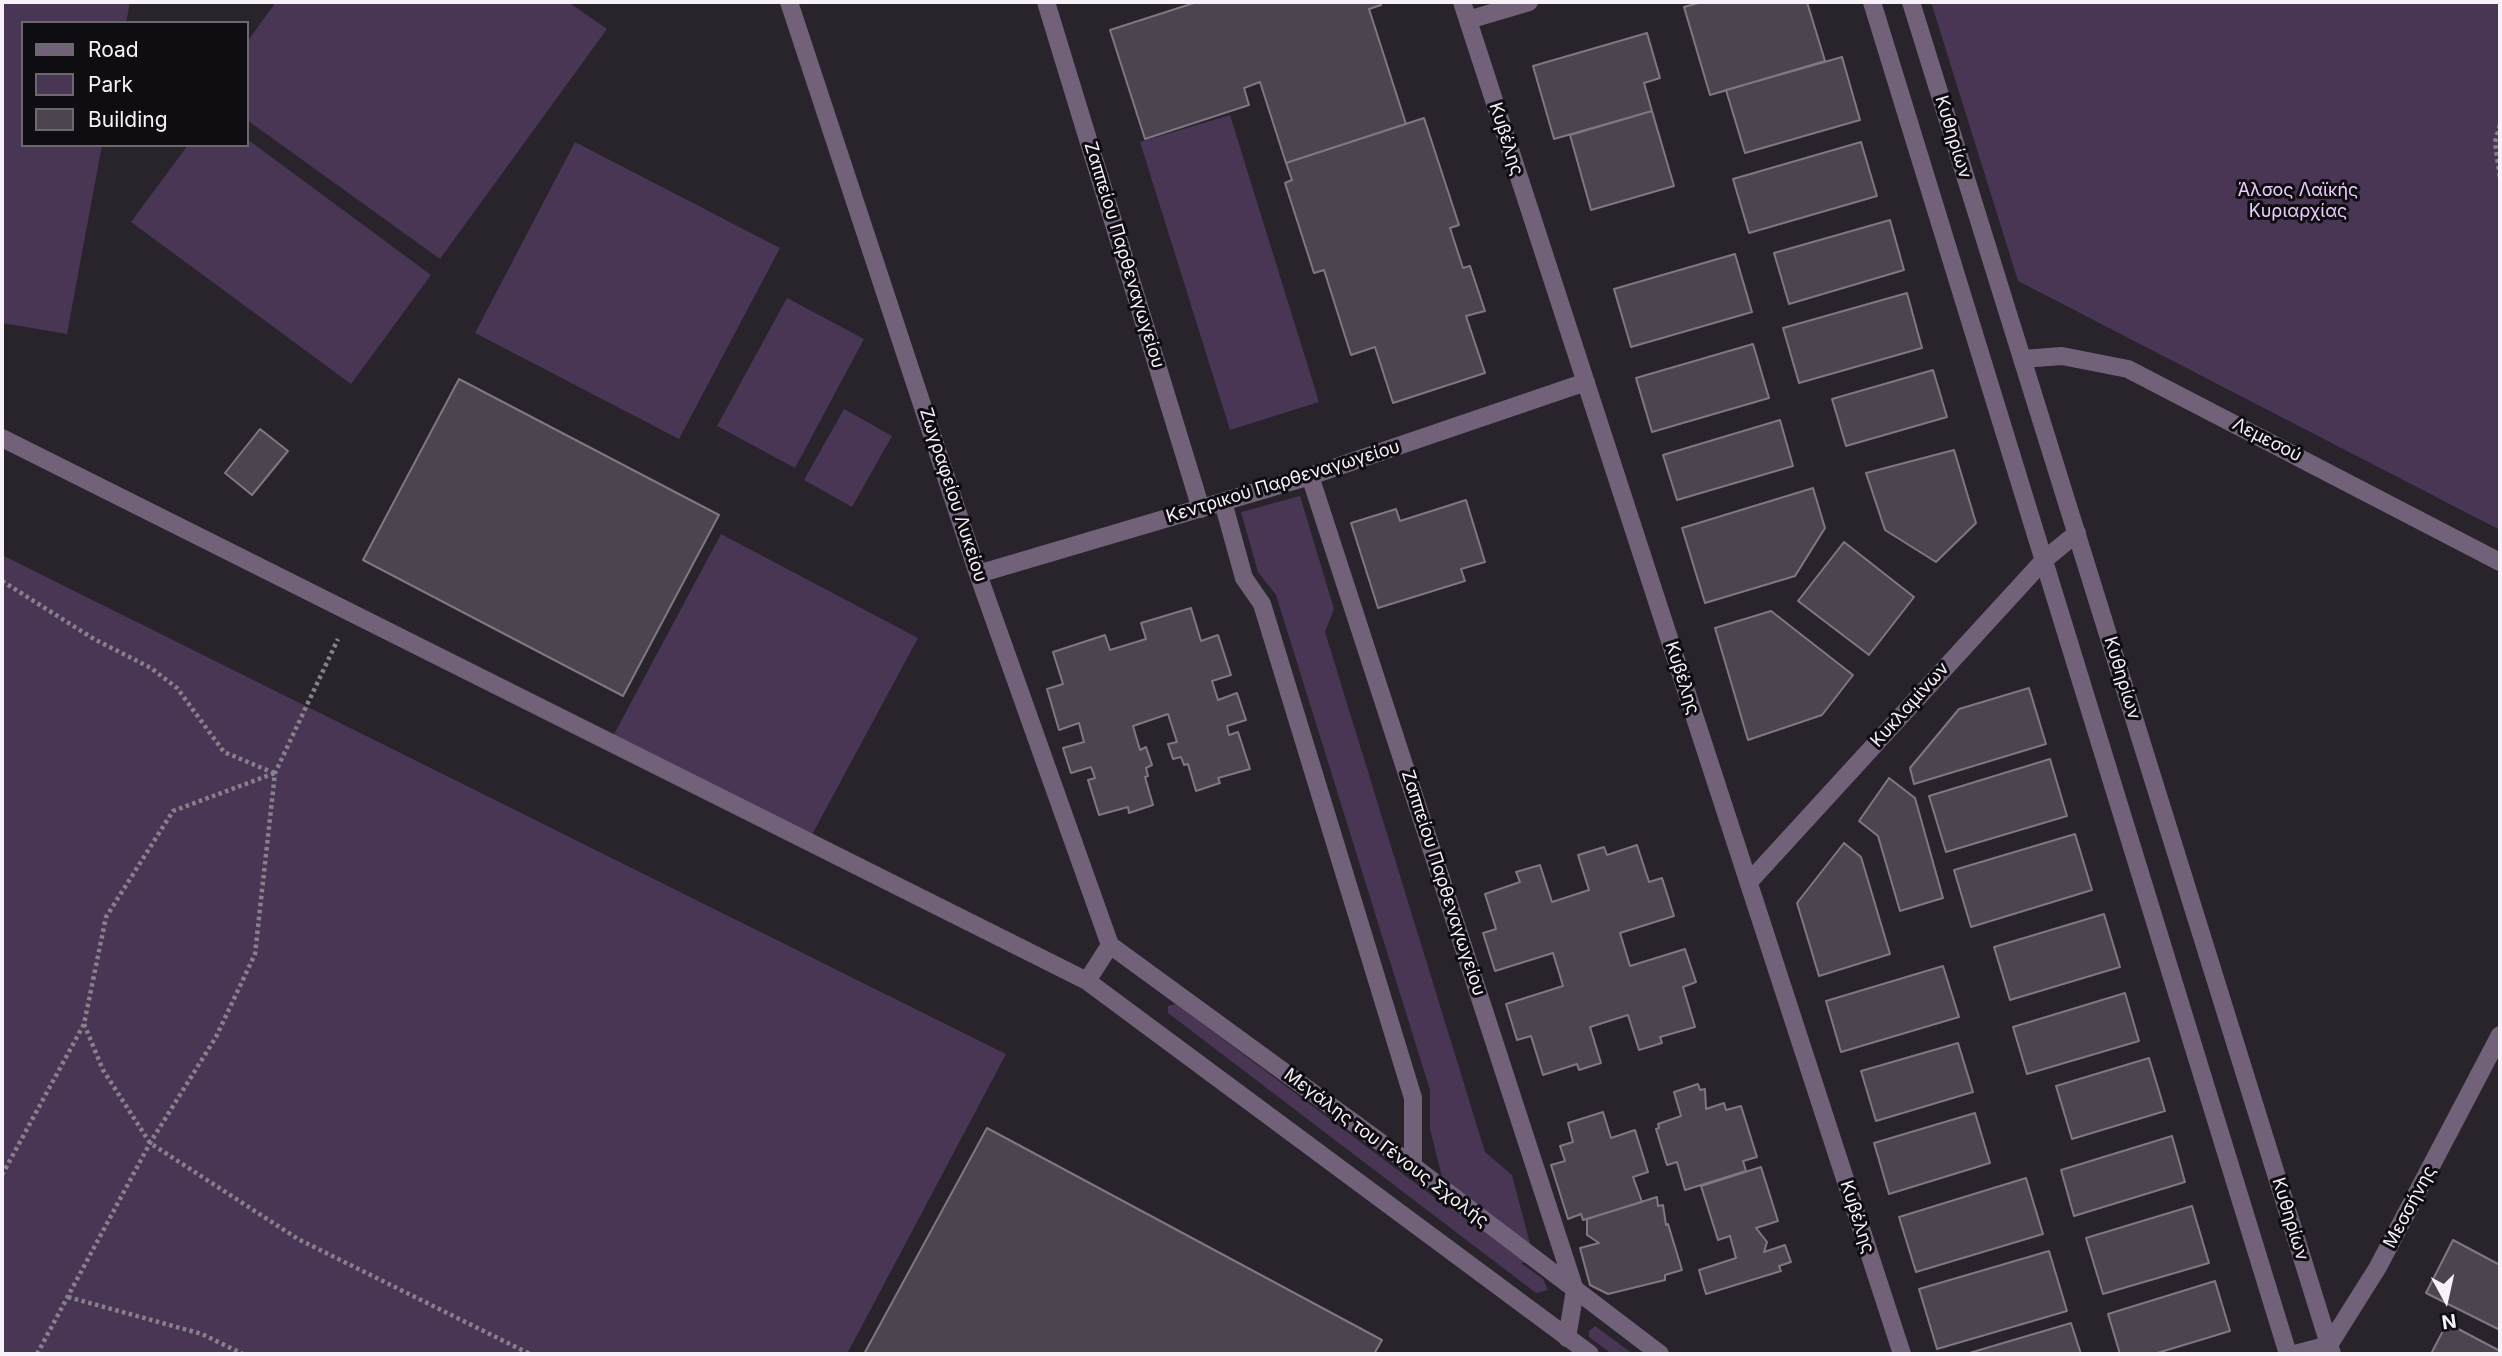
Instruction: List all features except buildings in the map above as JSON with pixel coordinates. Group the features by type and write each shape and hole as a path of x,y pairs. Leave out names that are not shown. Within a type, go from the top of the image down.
{"street":[{"name":"Ζωγραφείου Λυκείου","path":"789,2 978,574 1110,945"},
{"name":"Ζαππείου Παρθεναγωγείου","path":"1046,2 1201,509"},
{"name":"Κυβέλης","path":"1462,2 1902,1354"},
{"path":"1468,20 1529,2"},
{"path":"1872,2 2288,1354"},
{"name":"Κυθηρίων","path":"1912,2 2330,1350"},
{"name":"Λεμεσού","path":"2022,359 2062,356 2128,369 2500,562"},
{"name":"Κεντρικού Παρθεναγωγείου","path":"978,574 1310,476 1586,382"},
{"path":"2,438 1087,981 1590,1354"},
{"name":"Ζαππείου Παρθεναγωγείου","path":"1310,476 1575,1290"},
{"path":"1223,502 1244,578 1262,604 1413,1098 1413,1166"},
{"name":"Κυκλαμίνων","path":"1749,882 2044,560 2077,533"},
{"path":"1087,981 1110,945"},
{"name":"Μεγάλης του Γένους Σχολής","path":"1110,945 1413,1166 1660,1354"},
{"name":"Μεσσήνης","path":"2330,1350 2378,1267 2500,1035"},
{"path":"1567,1338 1575,1290"},
{"path":"2295,1354 2330,1350"}],"path":[{"path":"2500,125 2495,142 2500,178"},
{"path":"2,581 94,639 151,668 177,688 224,752 275,773"},
{"path":"37,1354 150,1143 216,1037 256,954 275,773 350,613"},
{"path":"2,1175 83,1024 106,917 173,811 275,773"},
{"path":"83,1024 103,1070 150,1143 298,1239 530,1354"},
{"path":"68,1297 202,1334 243,1354"}],"green space":[{"path":"2,2 130,2 126,21 21,21 21,147 102,147 67,334 2,323"},
{"path":"276,2 568,2 607,29 440,259 248,121 248,41"},
{"name":"Άλσος Λαϊκής Κυριαρχίας","path":"1931,2 2500,2 2500,530 2018,281"},
{"path":"1230,115 1319,402 1230,430 1140,142"},
{"path":"248,140 431,275 351,384 131,222 187,147 248,147"},
{"path":"575,142 780,248 679,439 475,333"},
{"path":"787,298 864,339 795,468 717,426"},
{"path":"844,409 892,436 852,507 804,480"},
{"path":"1300,496 1334,609 1325,632 1485,1152 1512,1175 1533,1255 1528,1262 1521,1263 1543,1279 1548,1290 1536,1293 1168,1013 1168,1006 1176,1004 1450,1209 1430,1129 1430,1090 1276,595 1258,572 1241,512"},
{"path":"721,534 918,638 808,842 612,738"},
{"path":"2,555 1006,1054 847,1354 2,1354"},
{"path":"1595,1326 1633,1354 1612,1354 1589,1337 1589,1331"}]}
